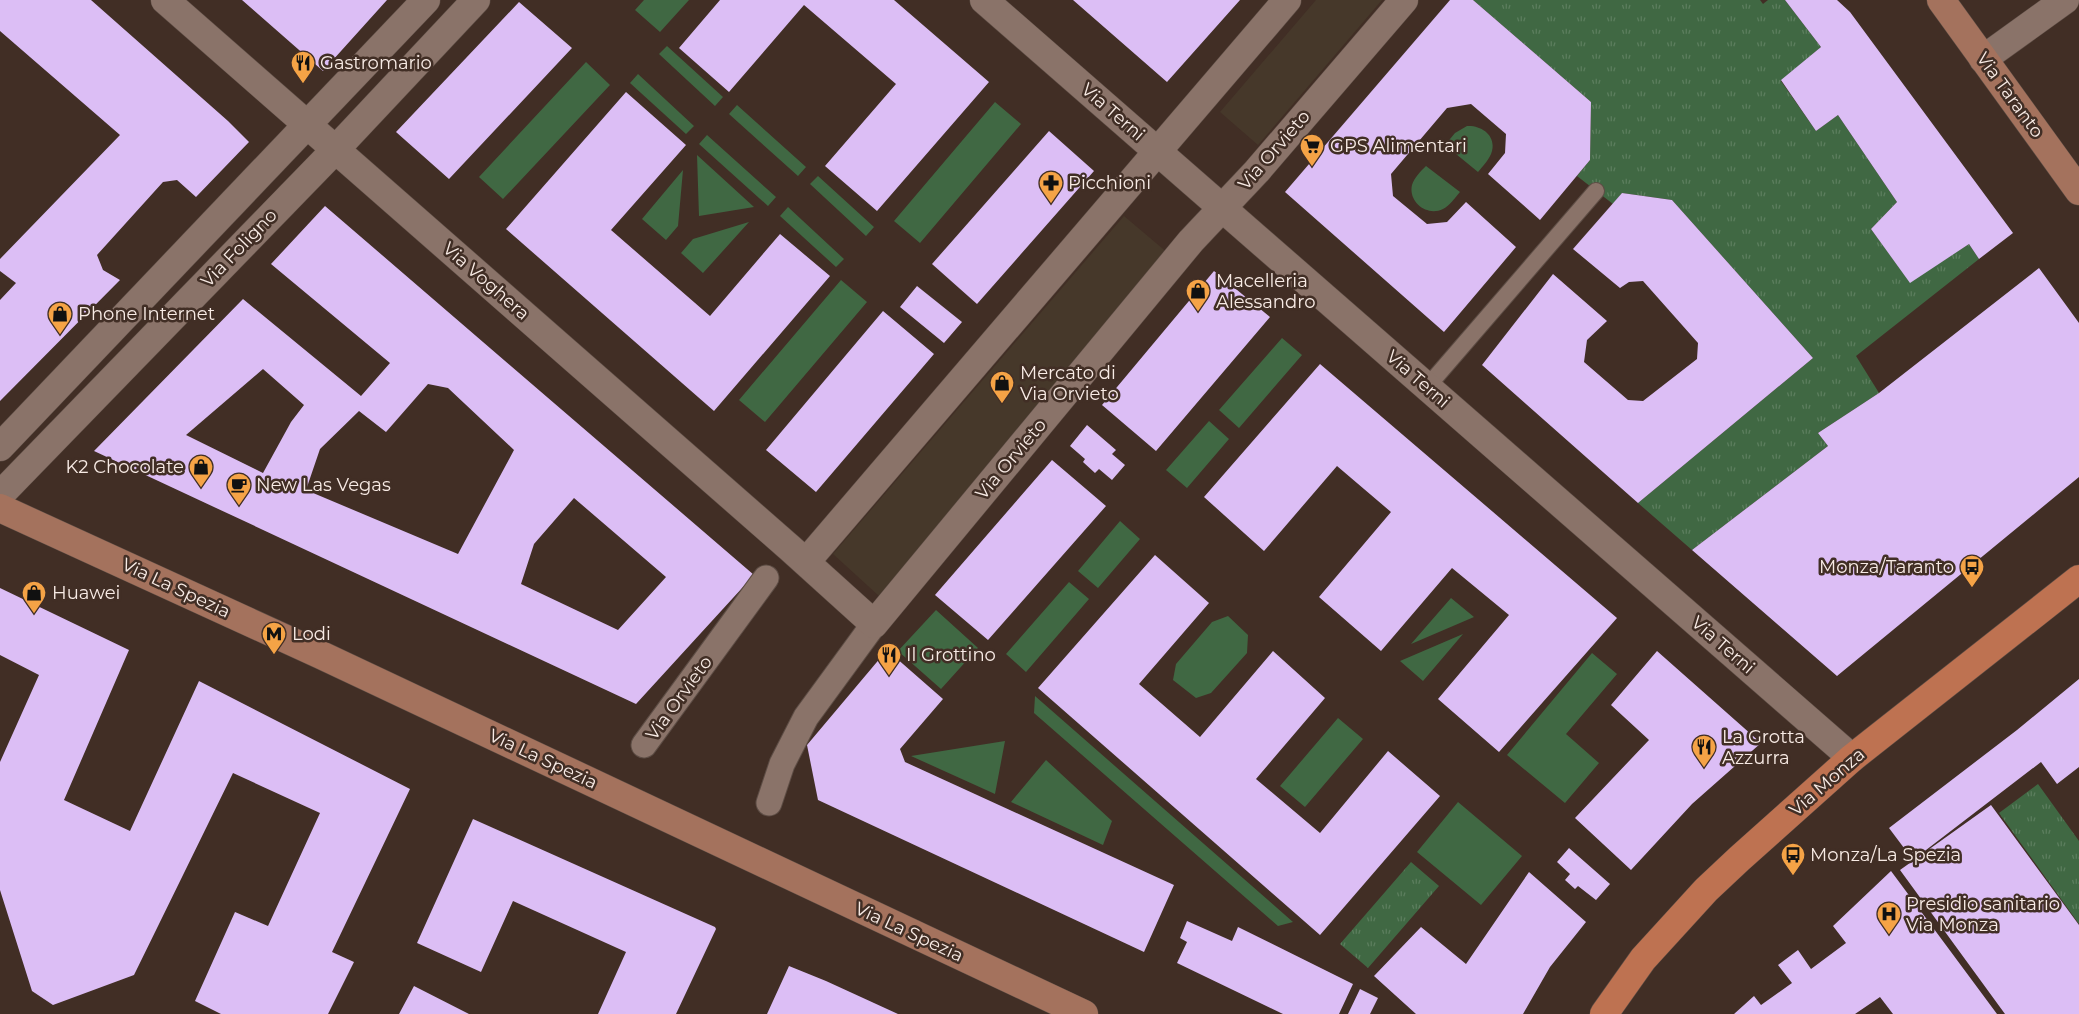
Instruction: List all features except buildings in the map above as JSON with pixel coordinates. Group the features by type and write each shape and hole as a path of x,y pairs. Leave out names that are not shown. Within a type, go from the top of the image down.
{"main road":[{"name":"Via Taranto","path":"1941,0 2079,191"},
{"name":"Via La Spezia","path":"0,508 303,647 1084,1014"},
{"name":"Via Monza","path":"1604,1014 1643,959 1706,890 1852,758 2079,579"}],"street":[{"name":"Via Voghera","path":"164,0 806,562 874,624"},
{"name":"Via Foligno","path":"0,447 426,0"},
{"name":"Via Foligno","path":"0,496 336,149 476,0"},
{"name":"Via Terni","path":"984,0 1852,758"},
{"path":"806,562 1287,0"},
{"name":"Via Orvieto","path":"770,803 782,764 806,717 874,624 1184,249 1257,171 1404,0"},
{"path":"1983,59 2065,0"},
{"name":"Via Orvieto","path":"644,745 766,578"}],"lane":[{"path":"1428,387 1596,191"}],"shaded area":[{"path":"1316,0 1382,0 1258,145 1220,112"},
{"name":"Mercato di Via Orvieto","path":"1124,216 1169,254 879,596 833,554"}],"green space":[{"path":"644,0 689,0 660,32 635,10"},
{"path":"1473,0 1760,0 1763,4 1768,0 1785,0 1821,47 1781,81 1816,131 1838,115 1897,202 1871,229 1910,282 1969,244 1979,259 1856,356 1879,393 1818,433 1828,446 1692,550 1638,503 1813,358 1672,200 1622,193 1613,204 1577,176 1590,160 1591,102"},
{"path":"667,46 723,97 715,106 659,54"},
{"path":"586,62 610,85 503,199 479,177"},
{"path":"638,74 694,126 686,134 630,83"},
{"path":"995,102 1021,124 920,243 894,221"},
{"path":"737,105 806,167 798,176 729,114"},
{"path":"1467,126 1482,129 1492,140 1491,154 1478,172 1445,145 1455,133"},
{"path":"707,135 776,197 768,206 699,144"},
{"path":"697,155 754,207 699,216"},
{"path":"1426,166 1460,192 1452,202 1437,211 1425,209 1413,197 1413,182"},
{"path":"683,170 678,226 666,240 642,219"},
{"path":"818,176 874,227 866,236 810,184"},
{"path":"788,207 844,259 836,267 780,216"},
{"path":"749,222 703,273 681,253 693,239"},
{"path":"841,280 867,302 765,422 739,400"},
{"path":"1282,338 1302,355 1239,428 1219,410"},
{"path":"1209,421 1229,439 1187,488 1166,470"},
{"path":"1120,521 1140,539 1098,588 1078,571"},
{"path":"1069,582 1089,599 1026,672 1006,654"},
{"path":"1451,598 1474,617 1411,644"},
{"path":"936,610 978,648 941,689 898,651"},
{"path":"1228,616 1248,635 1247,653 1211,693 1196,698 1173,680 1176,664 1212,622"},
{"path":"1463,634 1423,681 1400,661"},
{"path":"1592,653 1617,674 1566,734 1599,763 1565,803 1507,755"},
{"path":"1035,696 1293,922 1278,926 1034,713"},
{"path":"1338,718 1363,739 1305,807 1280,786"},
{"path":"1005,741 995,794 911,756"},
{"path":"1046,760 1112,821 1103,845 1011,802"},
{"path":"2038,784 2079,841 2079,924 1999,813"},
{"path":"1458,802 1522,856 1481,905 1417,852"},
{"path":"1411,862 1439,886 1368,968 1340,944"}],"place":[{"name":"Gastromario","path":"303,84"},
{"name":"GPS Alimentari","path":"1312,167"},
{"name":"Picchioni","path":"1051,204"},
{"name":"Macelleria Alessandro","path":"1198,312"},
{"name":"Phone Internet","path":"60,335"},
{"name":"Mercato di Via Orvieto","path":"1002,404"},
{"name":"K2 Chocolate","path":"201,488"},
{"name":"New Las Vegas","path":"239,506"},
{"name":"Monza/Taranto","path":"1972,588"},
{"name":"Huawei","path":"34,614"},
{"name":"Lodi","path":"274,655"},
{"name":"Il Grottino","path":"889,676"},
{"name":"La Grotta Azzurra","path":"1704,768"},
{"name":"Monza/La Spezia","path":"1793,876"},
{"name":"Presidio sanitario Via Monza","path":"1889,935"}]}
